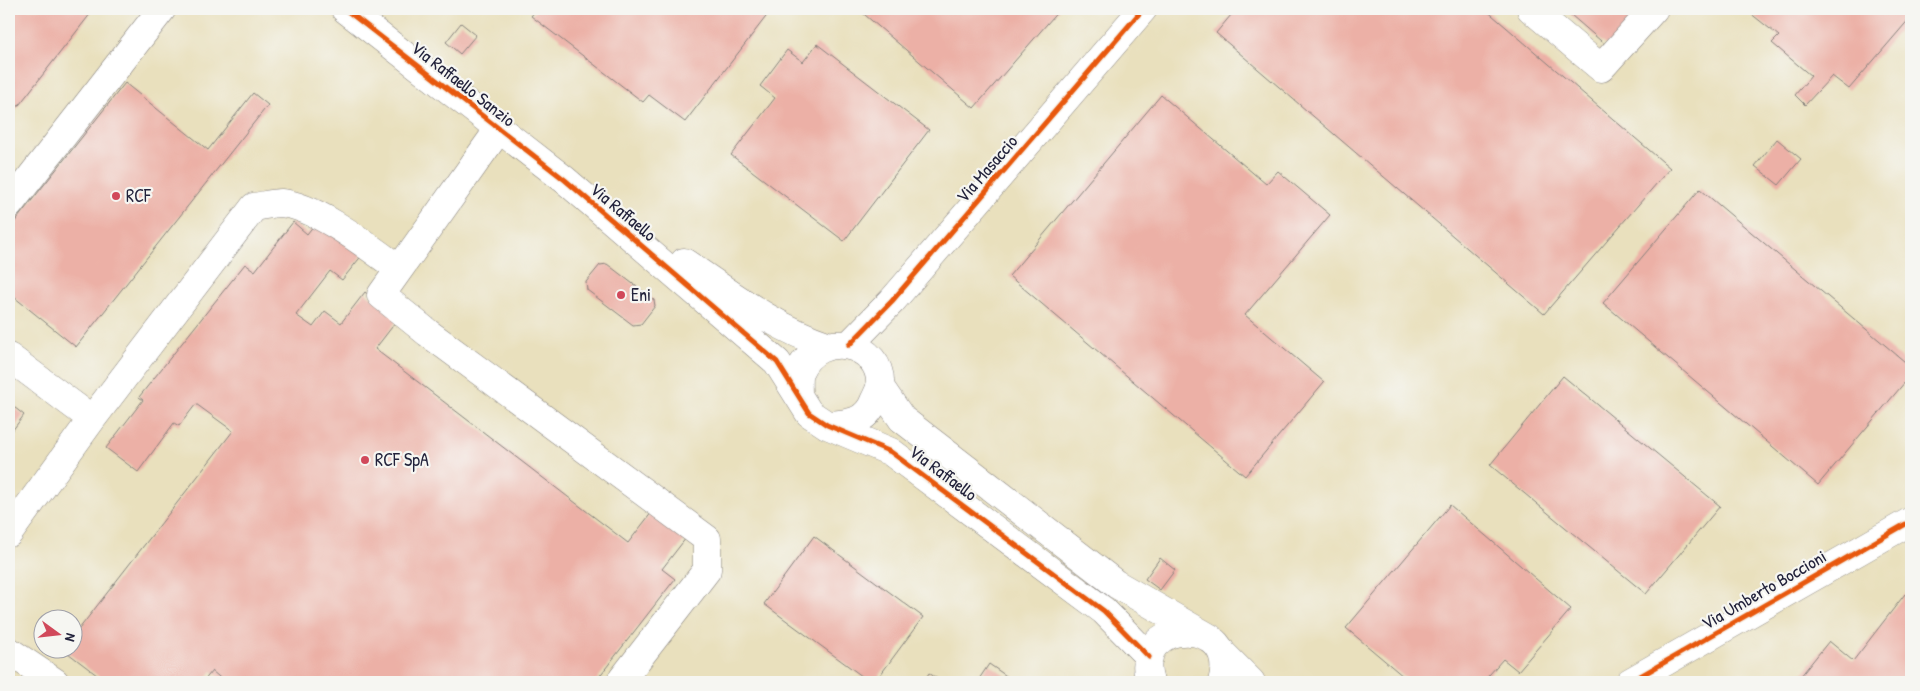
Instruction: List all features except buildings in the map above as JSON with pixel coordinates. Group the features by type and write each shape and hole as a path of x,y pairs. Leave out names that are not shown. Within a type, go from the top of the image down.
{"street":[{"path":"9,205 162,9"},
{"name":"Via Raffaello Sanzio","path":"344,9 564,180"},
{"name":"Via Masaccio","path":"838,345 892,301 1143,9"},
{"path":"1531,9 1601,68 1654,9"},
{"path":"499,129 381,295 428,333 707,539 707,570 620,682"},
{"name":"Via Raffaello","path":"564,180 764,316 807,338 861,350 872,360 878,373 880,387 902,419 1116,584 1216,646"},
{"name":"Via Raffaello","path":"564,180 778,362 809,414 827,425 891,452 1104,611 1148,674"},
{"path":"9,533 92,419 254,207 281,203 316,214 361,242 399,269"},
{"name":"Via Masaccio","path":"872,360 892,301"},
{"path":"798,395 798,374 809,356 838,345"},
{"path":"9,357 92,419"},
{"path":"827,425 852,424 871,410 880,387"},
{"name":"Via Umberto Boccioni","path":"1630,682 1911,521"},
{"name":"Via Raffaello","path":"1148,674 1161,639 1177,631 1199,632 1216,646 1251,682"},
{"path":"1216,646 1225,672 1222,682"},
{"path":"9,651 55,682"}],"cycle path":[{"path":"345,9 565,180 777,362 809,413 827,425 891,452 1104,611 1149,657"},
{"path":"849,345 892,301 1143,9"},
{"path":"1630,682 1911,521"}],"place":[{"name":"RCF","path":"116,196"},
{"name":"Eni","path":"621,295"},
{"name":"RCF SpA","path":"365,460"}]}
